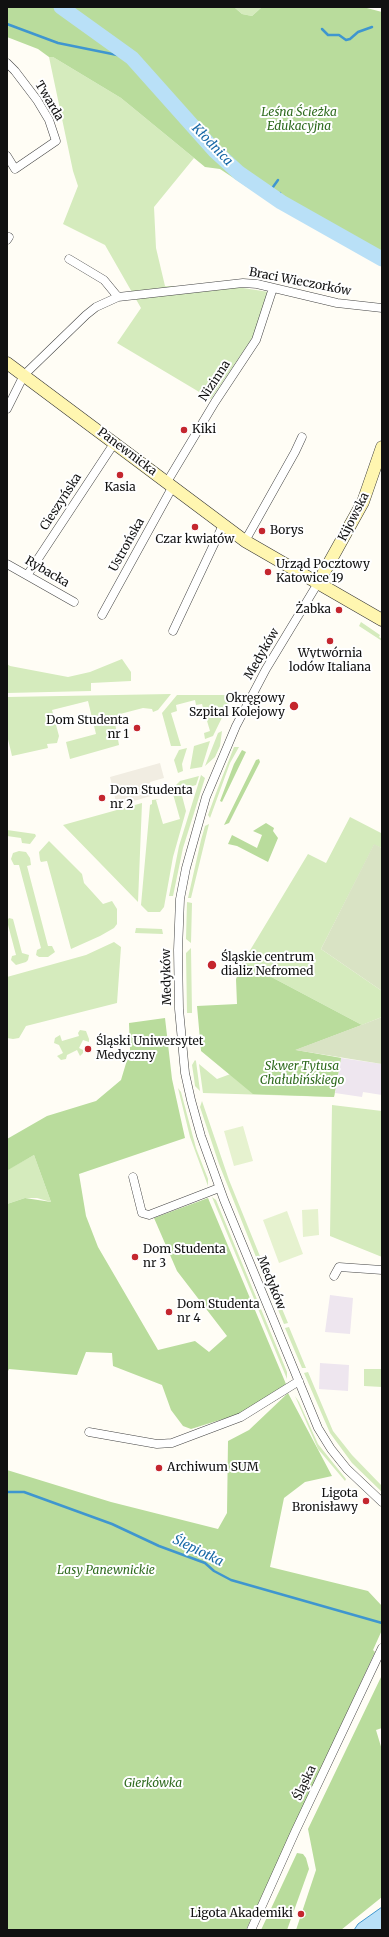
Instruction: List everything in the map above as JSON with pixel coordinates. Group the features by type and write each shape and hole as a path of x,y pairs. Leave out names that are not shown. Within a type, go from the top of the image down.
{"street":[{"name":"Twarda","path":"7,64 15,71 37,100 49,120 56,141 15,169 7,156"},
{"path":"69,259 104,280 118,297"},
{"name":"Braci Wieczorków","path":"7,408 24,375 86,315 96,307 118,297 243,283 273,288 337,303 382,308"},
{"name":"Nizinna","path":"170,484 215,402 256,340 273,288"},
{"name":"Panewnicka","path":"7,363 170,484 245,542 318,582 382,620"},
{"path":"245,542 302,437"},
{"name":"Cieszyńska","path":"28,574 114,442"},
{"name":"Kijowska","path":"318,582 363,502 382,447"},
{"name":"Ustrońska","path":"102,615 170,484"},
{"path":"173,631 222,525"},
{"name":"Rybacka","path":"7,564 28,574 74,602"},
{"name":"Medyków","path":"318,582 266,669 230,739 206,797 183,879 179,912 179,1009 183,1054 192,1106 219,1188 318,1428 326,1442 348,1469 382,1502"},
{"path":"133,1177 142,1213 149,1215 219,1188"},
{"path":"334,1276 339,1267 382,1270"},
{"path":"89,1432 157,1444 172,1443 241,1417 299,1381"},
{"name":"Śląska","path":"251,1930 295,1832 382,1649"}],"shaded area":[{"path":"160,763 164,778 150,782 154,795 117,806 110,777"},
{"path":"341,1058 382,1064 382,1095 363,1092 362,1097 335,1093"},
{"path":"330,1295 353,1298 350,1334 325,1332"},
{"path":"320,1363 349,1365 348,1391 319,1389"}],"green space":[{"name":"Leśna Ścieżka Edukacyjna","path":"7,7 234,7 242,14 252,16 262,7 363,7 382,12 382,266 271,203 220,169 205,167 121,98 53,57 49,57 38,49 7,37"},
{"path":"234,7 262,7 252,16 242,14"},
{"path":"49,57 53,57 121,98 194,158 154,207 156,248 165,286 243,288 269,292 253,337 211,399 117,343 141,308 105,245 63,224 78,186 73,171"},
{"path":"361,622 380,635 379,637 382,641 359,626"},
{"path":"122,659 131,672 131,681 91,683 91,691 7,693 7,664 10,666 68,677 90,672"},
{"path":"171,694 158,710 153,712 152,709 143,708 120,714 122,721 115,723 119,745 70,759 66,742 96,734 88,701 52,710 59,736 57,743 47,744 48,748 12,756 7,735 7,697"},
{"path":"177,695 233,695 213,736 205,739 204,733 210,731 202,704 196,705 195,700 176,705 177,711 171,713 181,746 171,746 162,713"},
{"path":"222,731 220,746 215,757 205,766 218,733"},
{"path":"210,741 202,767 190,769 194,746"},
{"path":"234,747 239,747 230,763 210,818 208,815"},
{"path":"187,748 182,764 183,771 178,773 174,760 179,750"},
{"path":"242,750 246,752 222,802 220,801 234,764"},
{"path":"259,759 260,762 229,823 224,825 256,760"},
{"path":"201,775 205,778 183,848 173,896 169,896 179,846"},
{"path":"199,776 196,785 168,793 180,781"},
{"path":"181,792 186,811 173,857 164,907 160,912 148,912 141,905 150,805 152,804 152,800 160,799 156,800 163,824 180,819 173,794"},
{"path":"142,803 138,902 63,825"},
{"path":"350,817 381,833 382,831 382,848 374,845 321,949 382,991 382,1017 362,1025 243,962 308,854 326,863"},
{"path":"266,823 274,828 273,831 278,838 268,862 237,846 228,844 232,835 257,848 262,835 253,831"},
{"path":"209,824 191,898 188,898 201,840 205,826"},
{"path":"7,830 35,834 36,836 30,844 22,843 21,838 7,836"},
{"path":"49,841 82,874 84,883 103,904 112,901 117,909 117,924 114,928 71,949 47,861 41,862 40,860 39,852"},
{"path":"374,844 382,848 382,991 321,949"},
{"path":"19,851 26,852 30,858 31,865 27,866 48,946 52,946 55,952 48,957 39,957 36,955 37,950 41,948 19,865 14,865 11,859 13,853"},
{"path":"187,902 192,903 191,943 186,939"},
{"path":"9,918 13,919 22,953 29,955 26,962 16,965 11,960 12,956 16,955 7,921"},
{"path":"136,928 162,929 163,934 135,933"},
{"path":"114,942 121,947 117,1003 26,1026 19,1038 7,1038 7,977 86,955"},
{"path":"191,948 192,1013 187,1013 186,953"},
{"path":"243,962 362,1025 296,1050 341,1058 334,1097 253,1094 201,1051 197,1006 237,1004 236,979"},
{"path":"382,1017 382,1064 295,1050 364,1024"},
{"path":"165,1018 172,1079 185,1138 79,1174 86,1216 98,1247 158,1350 195,1341 209,1352 227,1336 177,1271 154,1218 208,1198 286,1384 239,1417 223,1419 191,1429 183,1426 171,1410 162,1385 113,1366 112,1353 86,1352 77,1375 9,1369 7,1373 7,1204 25,1198 51,1202 34,1155 8,1170 7,1139 47,1116 96,1101 121,1080 130,1050 129,1023"},
{"path":"80,1030 86,1031 89,1039 89,1042 83,1040 79,1048 83,1050 83,1053 80,1056 77,1050 67,1055 66,1059 61,1060 57,1056 63,1053 59,1045 54,1043 55,1038 60,1035 62,1041 79,1036 78,1033"},
{"name":"Skwer Tytusa Chałubińskiego","path":"295,1050 341,1058 334,1097 203,1093 199,1064 217,1079"},
{"path":"195,1060 200,1091 195,1086 192,1065"},
{"path":"178,1088 181,1092 196,1148 208,1179 208,1186 190,1137"},
{"path":"202,1101 229,1180 268,1276 264,1277 219,1164 200,1107"},
{"path":"332,1105 382,1111 382,1257 330,1236"},
{"path":"243,1126 253,1161 234,1166 224,1131"},
{"path":"34,1155 51,1202 37,1198 25,1198 7,1204 7,1170"},
{"path":"212,1197 216,1200 287,1372 287,1379"},
{"path":"318,1209 319,1235 303,1237 302,1210"},
{"path":"287,1211 303,1254 279,1263 263,1220"},
{"path":"270,1280 288,1323 284,1324 266,1281"},
{"path":"289,1327 306,1368 302,1368 285,1328"},
{"path":"364,1369 382,1369 382,1387 364,1386"},
{"path":"308,1372 333,1431 352,1455 382,1486 382,1492 352,1463 330,1433 304,1373"},
{"name":"Gierkówka","path":"288,1393 332,1476 305,1482 284,1498 270,1567 368,1591 382,1606 382,1630 373,1650 375,1652 246,1930 7,1930 7,1470 111,1502 218,1529 227,1513 228,1441 249,1430"},
{"path":"295,1396 318,1444 346,1479 345,1481 318,1449"},
{"path":"382,1675 382,1728 376,1730 382,1750 382,1897 341,1930 296,1930 316,1870 308,1829"},
{"path":"297,1853 303,1854 306,1858 309,1869 287,1930 261,1930"}],"water":[{"path":"382,1907 382,1930 354,1930 358,1924"}],"waterway":[{"name":"Kłodnica","path":"61,7 132,58 215,151 239,173 281,202 382,259"},
{"path":"7,24 58,43 132,58"},
{"path":"322,29 328,35 339,35 346,40 350,39 358,32 372,27"},
{"path":"268,194 278,180"},
{"name":"Kłodnica","path":"276,199 280,193"},
{"name":"Ślepiotka","path":"7,1492 24,1492 112,1524 159,1546 205,1563 214,1571 231,1580 382,1623"}],"place":[{"name":"Kiki","path":"184,430"},
{"name":"Kasia","path":"120,475"},
{"name":"Czar kwiatów","path":"195,527"},
{"name":"Borys","path":"262,531"},
{"name":"Urząd Pocztowy Katowice 19","path":"268,572"},
{"name":"Żabka","path":"339,610"},
{"name":"Wytwórnia lodów Italiana","path":"330,641"},
{"name":"Okręgowy Szpital Kolejowy","path":"294,706"},
{"name":"Dom Studenta nr 1","path":"137,728"},
{"name":"Dom Studenta nr 2","path":"102,798"},
{"name":"Śląskie centrum dializ Nefromed","path":"212,965"},
{"name":"Śląski Uniwersytet Medyczny","path":"88,1049"},
{"name":"Dom Studenta nr 3","path":"135,1257"},
{"name":"Dom Studenta nr 4","path":"169,1312"},
{"name":"Archiwum SUM","path":"159,1468"},
{"name":"Ligota Bronisławy","path":"366,1501"},
{"name":"Ligota Akademiki","path":"301,1914"}],"park label":[{"name":"Lasy Panewnickie","path":"106,1571"}]}
